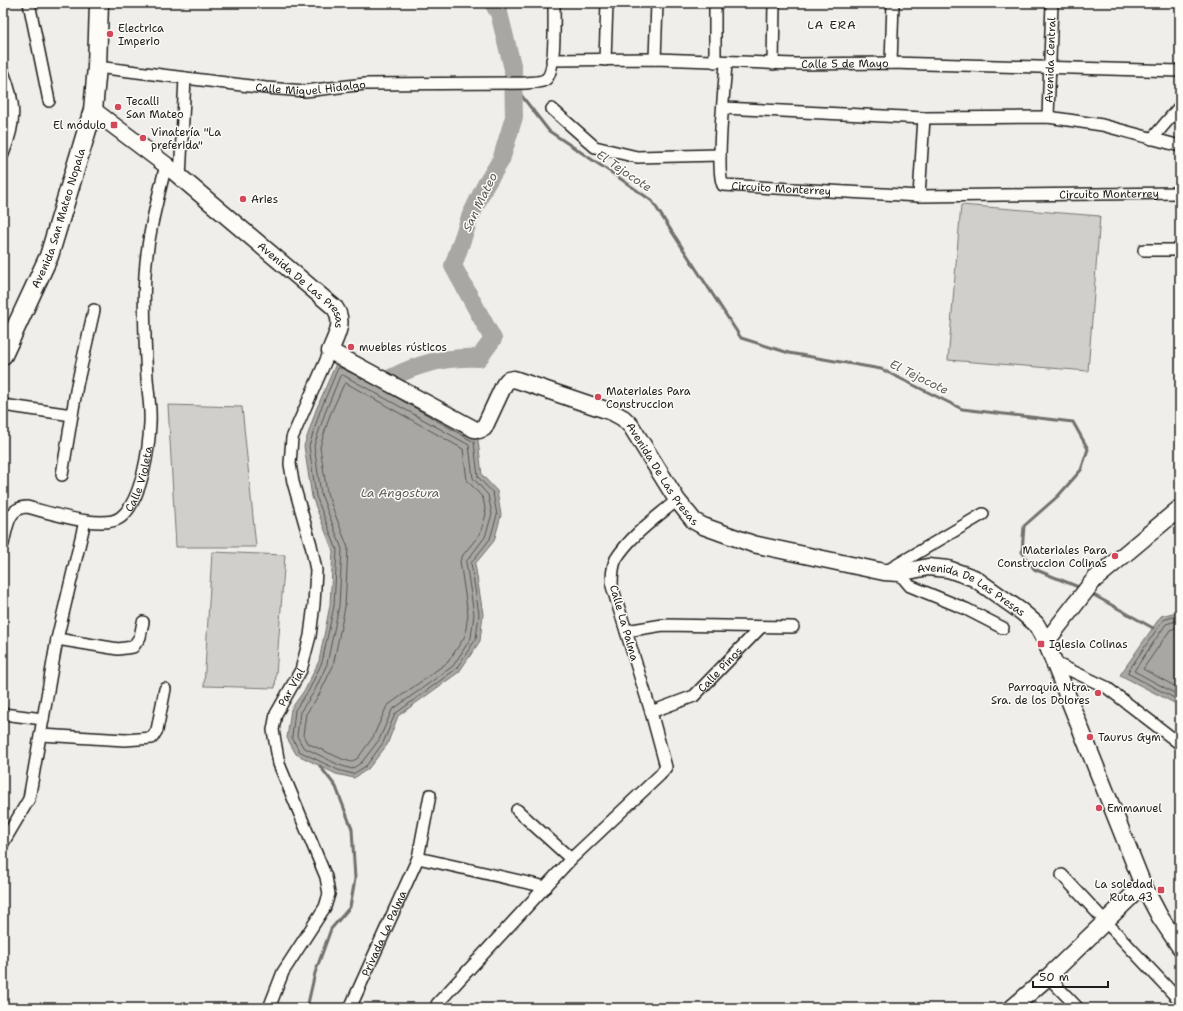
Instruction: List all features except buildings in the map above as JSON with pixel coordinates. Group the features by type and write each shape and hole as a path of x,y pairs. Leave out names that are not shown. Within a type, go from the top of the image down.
{"main road":[{"name":"Avenida San Mateo Nopala","path":"3,355 8,333 49,256 93,110 97,67 99,3"},
{"name":"Avenida De Las Presas","path":"93,110 166,165 335,308 340,319 340,324 330,351 474,429 479,430 484,428 504,385 508,380 514,379 612,412 623,418 631,426 687,515 703,526 754,544 892,573 928,567 948,569 974,578 1031,620 1036,624 1046,642 1143,885 1164,923 1180,947"},
{"path":"1046,642 1094,580 1180,508"},
{"path":"1012,1008 1048,977 1143,885"}],"street":[{"path":"30,3 49,101"},
{"path":"552,60 554,3"},
{"path":"605,60 607,3"},
{"path":"655,59 657,3"},
{"path":"715,3 715,62"},
{"path":"773,64 774,3"},
{"path":"891,63 893,3"},
{"name":"Avenida Central","path":"1048,117 1052,3"},
{"name":"Calle 5 de Mayo","path":"552,60 655,59 773,64 891,63 1180,70"},
{"name":"Calle Miguel Hidalgo","path":"97,67 266,88 305,91 365,84 525,83 546,79 550,75 552,60"},
{"name":"Circuito Monterrey","path":"726,63 720,156 720,181 722,185 919,196 1180,193"},
{"path":"3,72 13,102 12,122 3,154"},
{"path":"180,178 185,78"},
{"path":"1152,139 1180,106"},
{"path":"724,108 924,118 1048,117 1102,126 1180,146"},
{"path":"552,109 596,147 637,157 720,156"},
{"path":"919,196 924,118"},
{"name":"Calle Violeta","path":"3,544 11,513 19,507 27,507 85,521 104,522 121,517 134,499 144,468 150,423 146,346 145,275 151,227 166,165"},
{"path":"1144,250 1180,250"},
{"path":"62,475 72,415 94,310"},
{"name":"Par Vial","path":"269,1008 283,972 325,907 329,894 326,877 279,764 273,730 276,714 301,670 310,636 314,604 316,570 311,545 293,482 290,464 292,438 330,351"},
{"path":"3,405 72,415"},
{"name":"Calle La Palma","path":"571,859 660,775 666,767 652,712 612,586 612,572 616,559 634,538 677,500"},
{"path":"983,514 892,573 910,586 966,609 1003,628"},
{"path":"3,844 29,799 58,639 85,521"},
{"path":"58,639 118,649 133,647 140,637 143,622"},
{"path":"626,631 663,625 793,627"},
{"name":"Calle Pinos","path":"652,712 694,696 761,627"},
{"path":"1053,662 1106,687 1180,744"},
{"path":"41,735 125,740 152,738 157,730 165,690"},
{"path":"3,714 43,719"},
{"name":"Privada La Palma","path":"350,1008 418,858 430,795"},
{"path":"437,1004 571,859 517,810"},
{"path":"418,858 546,887"},
{"path":"1062,875 1180,1001"},
{"path":"1048,977 1078,1008"}],"shaded area":[{"path":"961,205 1100,216 1088,371 948,360"},
{"path":"168,405 242,407 256,547 176,547"},
{"path":"212,552 285,555 275,688 204,686"}],"water":[{"name":"La Angostura","path":"337,361 478,440 482,475 497,491 501,515 494,541 475,564 483,614 480,641 459,672 398,716 387,745 368,769 354,778 336,774 296,754 287,738 291,709 306,688 319,661 330,605 333,551 312,497 304,446 316,410"},
{"path":"1180,611 1180,706 1120,675 1161,616"}],"waterway":[{"name":"San Mateo","path":"380,384 415,367 453,359 479,358 493,339 453,266 470,217 485,186 501,160 514,117 513,69 499,13 493,3"},
{"name":"El Tejocote","path":"514,86 549,131 652,201 741,338 789,353 881,369 962,409 1073,422 1088,449 1081,470 1058,496 1024,526 1022,552 1034,569 1081,588"},
{"name":"El Tejocote","path":"1090,593 1153,628"},
{"name":"San Mateo","path":"307,1008 315,973 331,929 350,907 355,879 352,829 336,787 320,766"}],"place":[{"name":"Electrica Imperio","path":"110,34"},
{"name":"Tecalli San Mateo","path":"118,107"},
{"name":"El módulo","path":"114,125"},
{"name":"Vinatería \"La preferida\"","path":"143,138"},
{"name":"Aries","path":"243,199"},
{"name":"muebles rústicos","path":"351,347"},
{"name":"Materiales Para Construccion","path":"598,397"},
{"name":"Materiales Para Construccion Colinas","path":"1115,556"},
{"name":"Iglesia Colinas","path":"1041,644"},
{"name":"Parroquia Ntra. Sra. de los Dolores","path":"1098,693"},
{"name":"Taurus Gym","path":"1090,737"},
{"name":"Emmanuel","path":"1099,808"},
{"name":"La soledad Ruta 43","path":"1161,890"}],"district":[{"name":"LA ERA","path":"832,25"}]}
